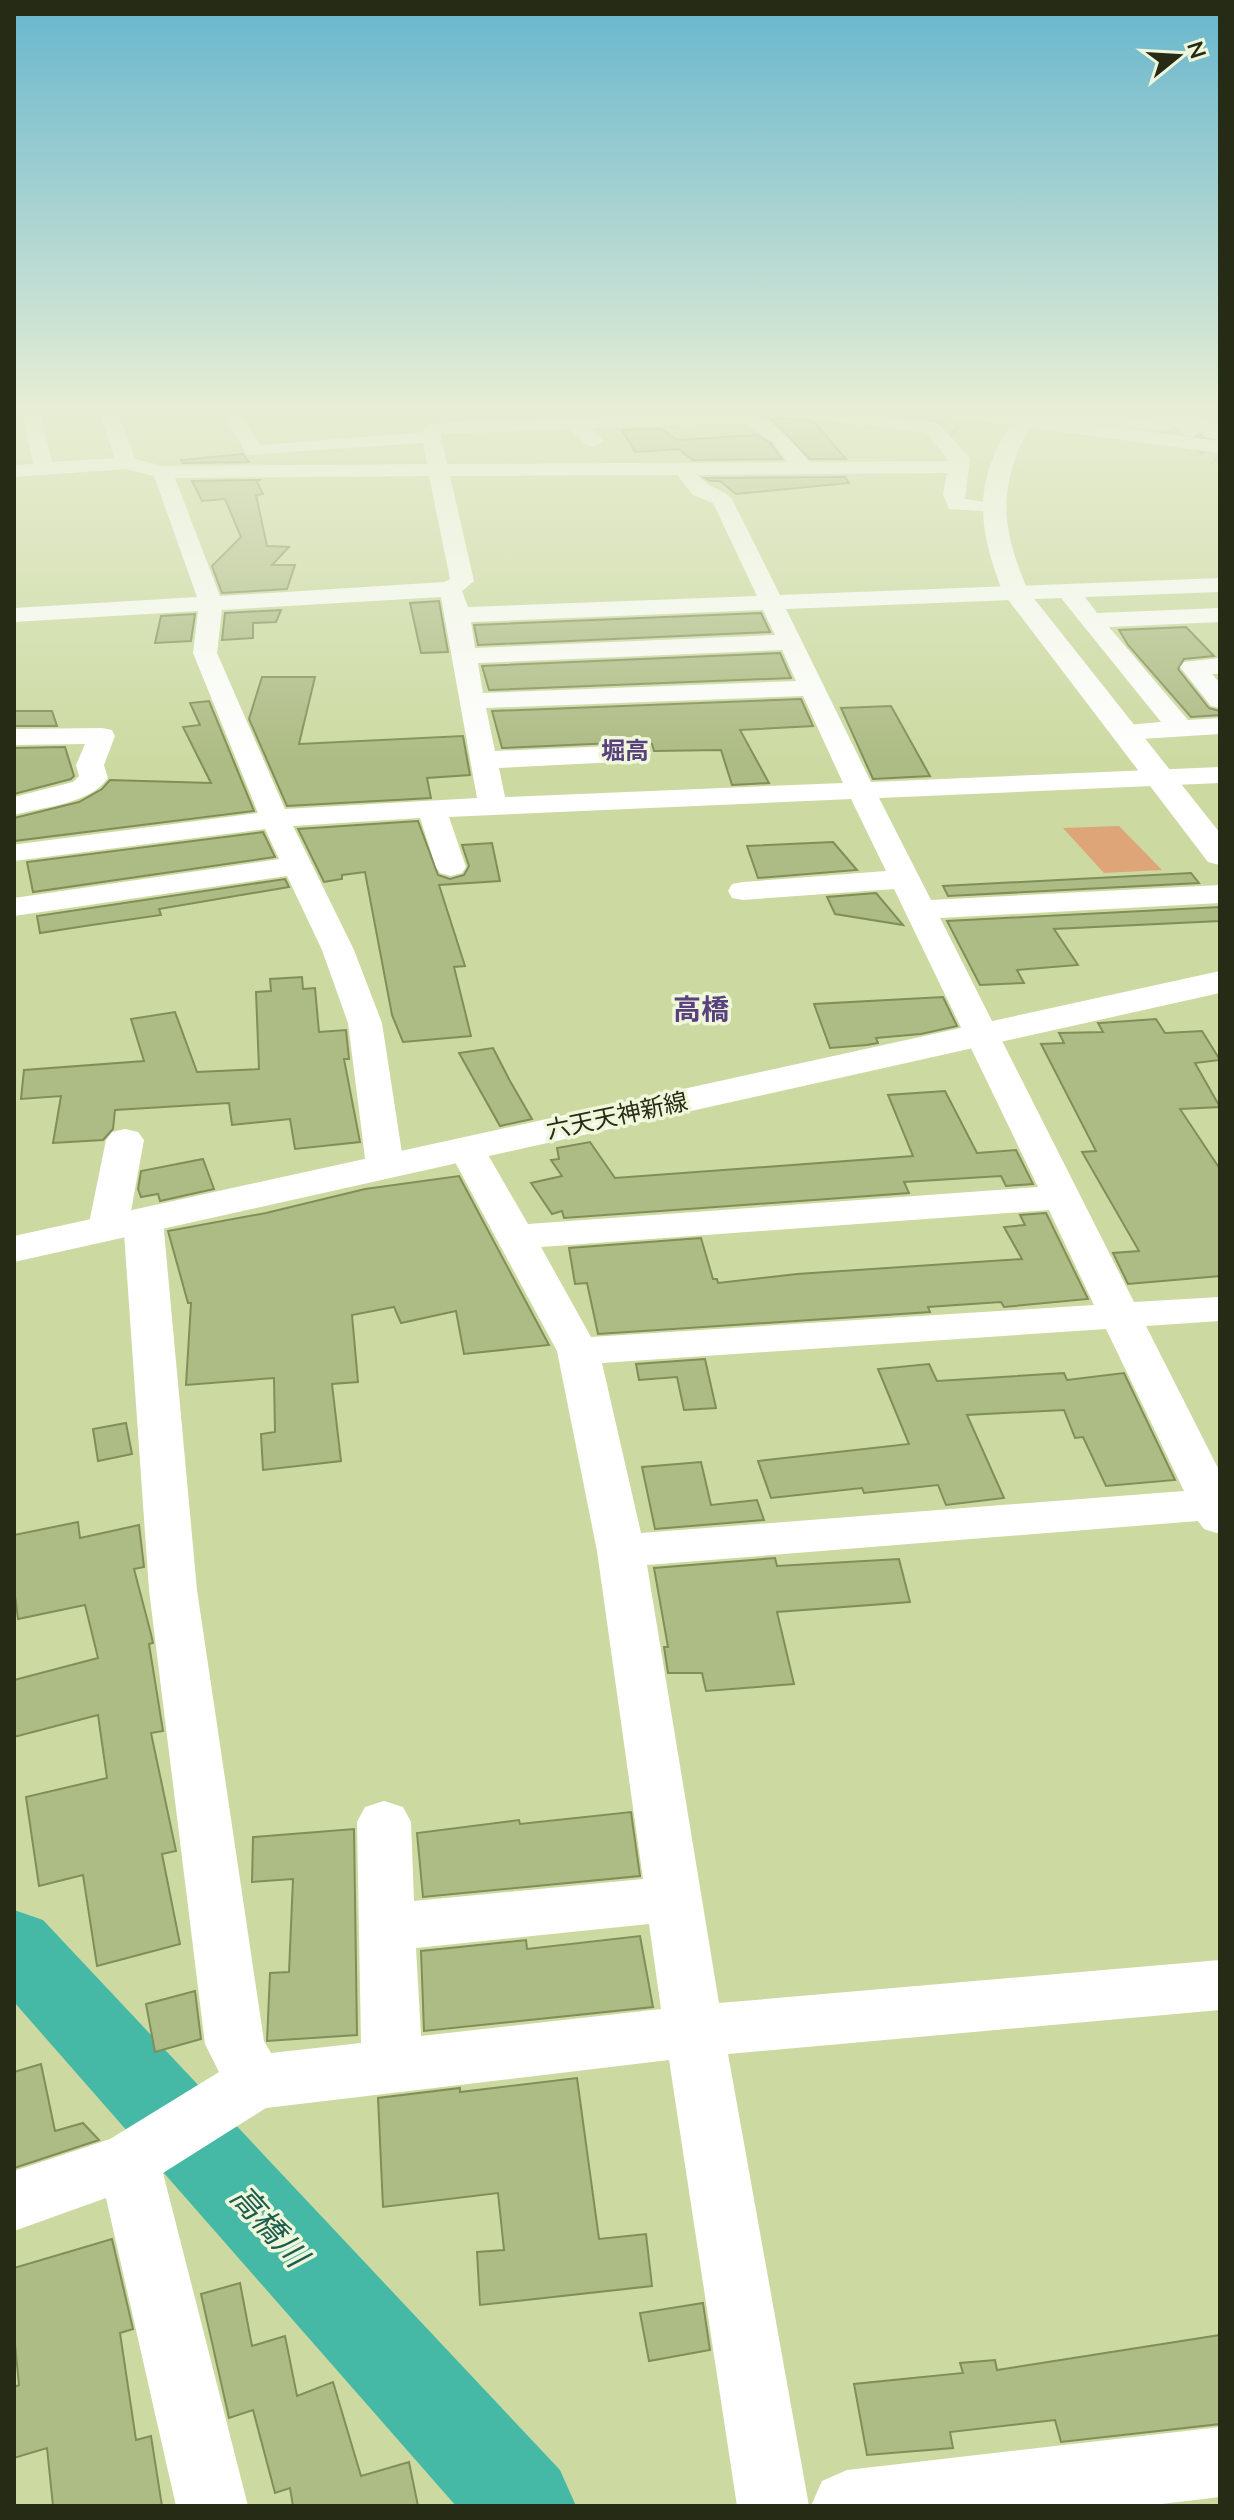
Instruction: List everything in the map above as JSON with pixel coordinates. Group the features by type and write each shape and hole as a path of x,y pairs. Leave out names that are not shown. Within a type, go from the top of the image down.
{"main road":[{"path":"994,526 1000,557 1016,593 1220,855"},
{"name":"六天天神新線","path":"14,1249 1220,982"}],"street":[{"path":"183,526 211,603 205,653 275,819 338,950 365,1023 385,1166"},
{"path":"14,615 450,589 462,581 450,526"},
{"path":"621,1551 1217,1511 861,790 735,526"},
{"path":"458,615 1220,585"},
{"path":"450,589 458,615 471,701 493,807"},
{"path":"1067,591 1180,728"},
{"path":"1092,620 1220,615"},
{"path":"1149,618 1220,700"},
{"path":"464,656 792,642"},
{"path":"1193,667 1220,666"},
{"path":"471,701 813,688"},
{"path":"1125,732 1220,726"},
{"path":"14,737 102,736 90,765 94,778 83,788 14,806"},
{"path":"483,760 637,753"},
{"path":"19,853 275,819 432,809 1219,776"},
{"path":"432,809 451,867"},
{"path":"14,907 298,865"},
{"path":"743,891 905,879"},
{"path":"920,910 1220,894"},
{"path":"125,1140 125,1224 235,2044 255,2082"},
{"path":"467,1149 578,1351 621,1551 694,2031 773,2506"},
{"path":"516,1237 1063,1197"},
{"path":"578,1351 1220,1309"},
{"path":"384,1822 392,2066"},
{"path":"387,1927 674,1899"},
{"path":"14,2201 129,2161 255,2082 694,2031 1220,1985"},
{"path":"129,2161 212,2506"},
{"path":"847,2506 1220,2462"}],"shaded area":[{"path":"1119,826 1162,870 1104,873 1063,828"}],"building":[{"path":"236,526 263,526 267,546 289,547 272,565 295,565 287,589 222,593 212,566 241,537"},
{"path":"439,601 448,652 421,653 410,603"},
{"path":"281,610 276,622 253,623 253,638 222,640 225,613"},
{"path":"761,613 770,632 478,645 474,625"},
{"path":"195,614 191,641 155,643 161,616"},
{"path":"1186,627 1214,656 1184,659 1178,669 1209,708 1220,711 1220,715 1191,717 1128,645 1119,630"},
{"path":"780,653 791,678 489,690 482,666"},
{"path":"262,677 315,677 299,744 463,736 470,775 427,778 431,798 287,806 249,719"},
{"path":"801,699 813,726 740,730 769,783 732,785 721,750 654,751 652,744 637,742 502,748 492,711"},
{"path":"209,701 254,811 14,841 14,818 79,802 102,789 110,780 211,783 183,727 200,725 190,703"},
{"path":"891,706 930,776 873,779 841,708"},
{"path":"14,711 52,711 57,726 14,726"},
{"path":"65,747 74,776 71,779 14,794 14,748"},
{"path":"418,821 438,875 450,879 464,875 469,866 462,845 492,843 500,881 439,885 465,966 454,967 471,1036 403,1042 392,1015 365,872 342,875 342,879 324,882 298,829"},
{"path":"263,832 275,857 33,892 27,862"},
{"path":"833,842 857,870 758,878 747,846"},
{"path":"1191,873 1199,883 948,896 943,886"},
{"path":"285,879 289,887 159,909 161,915 40,933 37,916"},
{"path":"876,893 903,925 835,914 827,897"},
{"path":"1220,907 1220,921 1054,929 1078,965 1017,970 1024,983 980,985 947,921"},
{"path":"302,977 303,989 315,988 319,1032 346,1030 349,1059 344,1059 360,1142 295,1149 290,1119 232,1125 229,1103 115,1110 113,1129 103,1140 53,1143 61,1096 21,1099 24,1070 144,1061 131,1019 175,1012 197,1072 259,1069 256,992 271,991 270,979"},
{"path":"943,997 957,1026 921,1034 876,1038 878,1043 867,1045 830,1048 814,1004"},
{"path":"1156,1019 1165,1033 1202,1031 1220,1060 1195,1063 1220,1107 1180,1109 1220,1169 1220,1276 1128,1284 1113,1253 1139,1251 1082,1152 1096,1151 1041,1044 1064,1043 1059,1033 1103,1032 1098,1023"},
{"path":"493,1048 532,1119 500,1126 459,1053"},
{"path":"945,1091 977,1153 1016,1150 1033,1184 1006,1186 1001,1176 904,1182 909,1193 564,1218 562,1211 552,1214 531,1183 562,1176 551,1160 559,1159 557,1148 590,1142 615,1178 913,1156 888,1095"},
{"path":"203,1159 214,1189 160,1201 158,1194 141,1197 138,1189 141,1171"},
{"path":"459,1176 549,1345 464,1354 456,1311 401,1323 394,1307 352,1315 358,1382 332,1384 341,1461 263,1470 261,1434 275,1432 274,1378 186,1385 191,1303 188,1303 168,1231 266,1213 365,1189"},
{"path":"1046,1213 1088,1299 1004,1307 1001,1302 928,1307 930,1312 598,1334 587,1283 575,1284 569,1248 701,1238 713,1279 717,1279 718,1283 797,1274 1022,1259 1004,1227 1025,1225 1020,1215"},
{"path":"705,1359 716,1408 684,1410 677,1377 639,1380 636,1364"},
{"path":"929,1364 937,1381 1064,1373 1067,1380 1124,1373 1175,1480 1106,1486 1083,1437 1075,1438 1064,1410 967,1415 1004,1498 946,1505 938,1485 864,1493 862,1488 771,1498 758,1461 909,1444 878,1369"},
{"path":"126,1423 132,1454 98,1461 93,1429"},
{"path":"701,1462 711,1505 757,1500 764,1520 655,1529 642,1467"},
{"path":"78,1522 80,1538 139,1525 144,1567 134,1569 153,1643 149,1644 163,1731 151,1733 176,1851 162,1854 180,1944 97,1966 83,1875 39,1886 26,1797 107,1778 98,1715 14,1737 14,1680 98,1658 85,1605 18,1619 14,1587 14,1535"},
{"path":"775,1558 777,1566 899,1559 910,1602 777,1612 794,1684 706,1691 702,1673 668,1673 664,1647 668,1647 654,1568"},
{"path":"631,1812 640,1876 423,1897 417,1833 519,1820 520,1824"},
{"path":"354,1829 357,2035 267,2041 270,1973 289,1972 293,1879 252,1882 253,1837"},
{"path":"640,1936 653,2007 424,2031 421,1951 526,1940 527,1949"},
{"path":"195,1991 201,2039 155,2052 146,2004"},
{"path":"41,2064 55,2131 83,2123 99,2140 14,2168 14,2072"},
{"path":"577,2078 599,2239 646,2234 652,2286 480,2305 477,2252 504,2250 498,2193 383,2207 378,2098"},
{"path":"112,2239 133,2329 120,2333 136,2440 151,2436 162,2506 53,2506 47,2448 14,2458 14,2387 19,2385 14,2334 14,2268"},
{"path":"240,2283 252,2346 285,2336 297,2396 333,2382 361,2476 409,2462 418,2506 293,2506 290,2488 275,2493 253,2410 229,2418 201,2294"},
{"path":"703,2303 710,2350 649,2361 640,2313"},
{"path":"1220,2335 1220,2424 1061,2442 1055,2420 950,2432 953,2448 867,2455 854,2384 963,2373 960,2363 995,2360 997,2370"}],"waterway":[{"name":"高橋川","path":"14,1945 524,2506"}],"district":[{"name":"堀高","path":"625,751"},
{"name":"高橋","path":"701,1009"}]}
